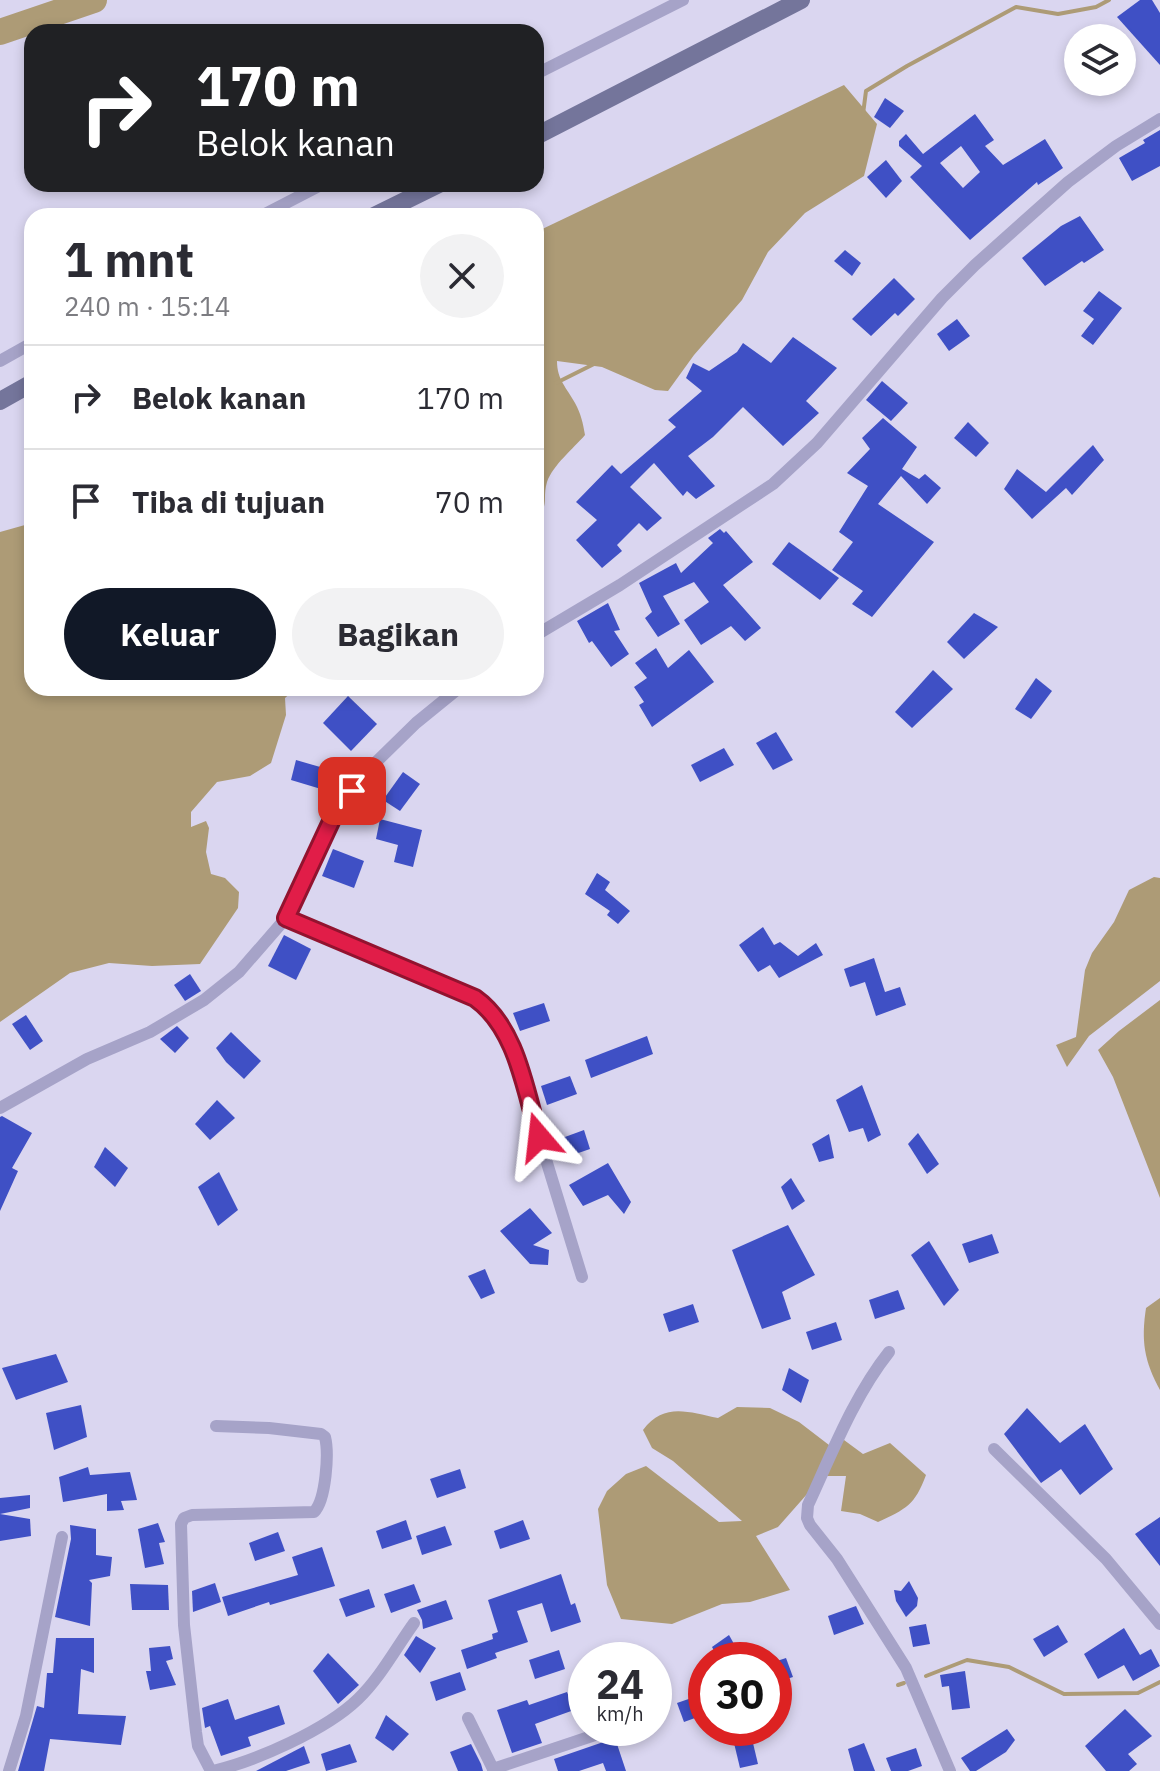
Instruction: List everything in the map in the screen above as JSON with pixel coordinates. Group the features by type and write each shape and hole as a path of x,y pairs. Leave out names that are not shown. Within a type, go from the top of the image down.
{"street":[{"path":"544,70 683,0"},
{"path":"544,132 801,0"},
{"path":"544,630 620,585 780,477 817,443 942,298 975,265 1068,182 1116,146 1160,119"},
{"path":"276,208 308,192"},
{"path":"390,208 423,192"},
{"path":"0,361 24,348"},
{"path":"0,401 24,388"},
{"path":"0,1108 5,1102 87,1059 150,1032 204,1000 239,972 286,918 335,813 369,769 449,696"},
{"path":"286,918 475,998 489,1009 501,1024 513,1052 582,1277"},
{"path":"889,1352 874,1371 842,1435 808,1505 807,1518 837,1559 906,1668 950,1771"},
{"path":"216,1426 321,1434 327,1447 321,1502 314,1512 192,1515 184,1518 181,1524 184,1625 196,1732 198,1746 212,1771 260,1757 338,1714 363,1693 414,1623"},
{"path":"994,1449 1106,1559 1160,1624"},
{"path":"9,1771 26,1716 62,1537"},
{"path":"468,1718 494,1770 568,1745"}],"shaded area":[{"path":"844,85 877,124 864,176 805,213 768,252 742,300 694,355 668,391 655,390 602,367 557,361 561,379 579,411 585,435 550,476 544,506 544,228"},
{"path":"24,525 24,696 287,696 286,715 271,763 250,776 217,782 191,812 191,827 206,821 209,828 206,852 211,874 225,878 239,892 238,908 200,964 152,966 109,963 70,973 0,1022 0,532"},
{"path":"1154,877 1160,878 1160,981 1089,1036 1067,1067 1056,1045 1076,1037 1085,970 1092,953 1114,922 1129,890"},
{"path":"1160,1000 1160,1198 1113,1077 1098,1050"},
{"path":"1160,1298 1160,1390 1147,1360 1144,1331 1146,1308"},
{"path":"737,1407 770,1408 799,1422 829,1445 844,1440 863,1454 890,1443 926,1475 918,1493 908,1505 878,1522 860,1514 841,1511 846,1476 823,1476 778,1527 756,1536 790,1590 750,1602 722,1604 672,1624 621,1619 607,1585 598,1509 607,1491 626,1474 646,1466 719,1522 742,1521 673,1461 652,1448 643,1430 659,1415 668,1412 718,1418"}],"building":[{"path":"1140,0 1152,0 1160,13 1160,65 1136,38 1136,24 1123,24 1117,17"},
{"path":"885,98 904,111 890,128 874,117"},
{"path":"975,114 994,140 985,146 1003,165 1045,139 1063,168 1038,185 1037,182 970,240 910,177 922,166 899,146 899,141 906,134 923,154","holes":["961,146 980,172 963,188 940,163"]},
{"path":"1160,130 1160,166 1132,181 1119,158"},
{"path":"886,160 902,181 886,198 867,177"},
{"path":"1080,216 1104,250 1045,286 1022,258 1061,226"},
{"path":"845,250 861,263 852,276 834,261"},
{"path":"894,278 915,299 871,336 852,319"},
{"path":"1099,291 1122,308 1093,345 1081,336 1094,319 1083,311"},
{"path":"957,319 970,336 949,351 937,334"},
{"path":"793,337 837,368 806,401 819,413 783,446 743,407 713,437 688,456 715,486 696,499 687,491 683,496 654,463 630,487 662,518 647,531 639,523 617,545 622,551 602,568 576,540 597,520 576,502 612,465 621,474 676,427 668,420 702,391 686,378 693,363 709,371 737,352 743,343 771,363"},
{"path":"882,381 908,403 891,421 866,400"},
{"path":"883,418 917,447 902,469 919,479 925,474 941,488 927,504 901,476 878,504 934,542 872,617 852,604 863,591 832,570 853,542 839,532 868,486 847,473 870,449 862,438"},
{"path":"968,422 989,443 976,457 954,438"},
{"path":"1093,445 1104,460 1072,495 1066,488 1032,519 1004,489 1017,469 1046,492"},
{"path":"720,529 724,533 726,531 753,562 723,585 761,628 745,641 731,626 701,645 684,620 709,602 694,582 663,596 680,624 658,637 645,618 652,612 639,583 676,563 681,573 713,543 708,538"},
{"path":"789,542 839,578 820,600 772,564"},
{"path":"608,603 620,630 614,631 629,654 611,667 592,641 589,643 577,621"},
{"path":"974,613 998,627 964,659 947,642"},
{"path":"656,648 668,668 689,650 714,682 652,727 639,705 644,702 634,687 647,678 635,663"},
{"path":"933,670 953,689 912,728 895,712"},
{"path":"1036,678 1052,691 1031,719 1015,709"},
{"path":"348,696 377,724 351,751 323,723"},
{"path":"776,732 793,760 773,770 756,743"},
{"path":"724,748 734,765 700,782 691,765"},
{"path":"296,760 327,769 321,789 291,780"},
{"path":"403,772 420,784 400,811 383,800"},
{"path":"380,819 422,830 413,867 394,862 398,845 376,839"},
{"path":"333,849 364,861 354,888 322,876"},
{"path":"597,873 610,882 605,890 630,911 618,924 607,915 610,911 585,894"},
{"path":"763,927 774,945 780,942 798,956 816,943 823,955 779,978 770,965 758,972 739,945"},
{"path":"284,935 311,949 296,980 268,966"},
{"path":"874,958 885,992 900,987 906,1005 876,1016 865,982 850,987 844,969"},
{"path":"190,974 201,991 185,1001 174,985"},
{"path":"544,1003 550,1021 520,1031 513,1013"},
{"path":"26,1015 43,1041 30,1050 12,1024"},
{"path":"177,1026 189,1038 175,1053 160,1039"},
{"path":"231,1032 261,1061 244,1079 216,1048"},
{"path":"647,1036 653,1054 591,1078 585,1060"},
{"path":"570,1076 577,1094 547,1105 541,1086"},
{"path":"862,1085 881,1135 868,1142 863,1128 849,1132 836,1100"},
{"path":"217,1100 235,1118 210,1140 195,1124"},
{"path":"0,1117 32,1133 12,1168 18,1171 0,1211"},
{"path":"584,1130 590,1149 561,1159 554,1141"},
{"path":"918,1133 939,1164 927,1174 908,1144"},
{"path":"829,1134 834,1158 819,1162 812,1144"},
{"path":"105,1147 128,1168 115,1187 94,1167"},
{"path":"608,1163 631,1202 624,1214 608,1195 583,1206 569,1185"},
{"path":"219,1172 238,1210 218,1226 198,1187"},
{"path":"791,1178 805,1201 792,1210 781,1187"},
{"path":"530,1208 552,1233 533,1245 549,1250 548,1265 530,1264 500,1231"},
{"path":"788,1225 815,1275 782,1292 791,1319 762,1329 732,1250"},
{"path":"992,1234 999,1253 969,1263 962,1244"},
{"path":"929,1241 959,1290 944,1306 911,1255"},
{"path":"485,1269 495,1293 481,1299 468,1276"},
{"path":"898,1290 905,1309 875,1319 869,1300"},
{"path":"693,1304 699,1322 669,1332 663,1314"},
{"path":"836,1322 842,1340 812,1350 806,1332"},
{"path":"56,1354 68,1382 16,1400 2,1368"},
{"path":"789,1368 809,1380 801,1403 782,1390"},
{"path":"81,1405 87,1437 54,1450 46,1413"},
{"path":"1027,1408 1060,1443 1085,1424 1113,1469 1080,1495 1061,1469 1041,1483 1004,1434"},
{"path":"88,1467 90,1475 130,1472 137,1500 121,1501 124,1510 107,1511 107,1494 63,1502 59,1477"},
{"path":"460,1469 466,1488 437,1498 430,1479"},
{"path":"30,1495 30,1508 0,1514 0,1498"},
{"path":"0,1514 30,1519 31,1536 0,1541"},
{"path":"1160,1517 1160,1566 1135,1534"},
{"path":"406,1520 412,1539 382,1549 376,1531"},
{"path":"523,1520 530,1539 500,1549 494,1531"},
{"path":"158,1523 165,1542 159,1543 164,1564 145,1568 138,1529"},
{"path":"70,1525 96,1529 96,1555 112,1557 110,1576 89,1580 92,1583 90,1626 55,1617 71,1539"},
{"path":"445,1526 452,1545 422,1555 416,1536"},
{"path":"278,1532 285,1551 255,1561 249,1543"},
{"path":"322,1547 335,1586 270,1605 269,1602 228,1616 222,1597 298,1575 292,1557"},
{"path":"561,1574 571,1605 575,1603 581,1622 551,1632 542,1603 517,1611 528,1642 495,1653 497,1658 467,1669 461,1650 493,1639 492,1634 498,1632 488,1600"},
{"path":"909,1581 918,1598 917,1606 906,1617 896,1601 894,1590 901,1591"},
{"path":"215,1583 221,1602 193,1612 192,1591"},
{"path":"130,1584 168,1585 169,1610 132,1610"},
{"path":"414,1584 421,1602 391,1613 384,1594"},
{"path":"369,1589 375,1607 346,1617 339,1599"},
{"path":"446,1600 453,1619 423,1629 417,1610"},
{"path":"856,1606 864,1624 834,1635 828,1616"},
{"path":"926,1624 930,1644 913,1647 909,1627"},
{"path":"1058,1625 1068,1642 1044,1657 1033,1639"},
{"path":"1124,1628 1140,1655 1151,1649 1160,1666 1133,1681 1124,1665 1098,1679 1084,1654"},
{"path":"729,1635 733,1642 719,1642"},
{"path":"416,1636 436,1648 420,1673 404,1655"},
{"path":"56,1638 94,1638 94,1673 81,1669 78,1714 126,1716 121,1745 50,1739 44,1771 18,1771 37,1706 44,1708 47,1673 53,1673"},
{"path":"170,1646 173,1659 166,1661 176,1685 150,1690 146,1671 151,1671 149,1648"},
{"path":"559,1650 565,1669 535,1679 529,1660"},
{"path":"328,1653 359,1685 338,1704 313,1671"},
{"path":"965,1671 970,1708 952,1710 949,1686 942,1687 940,1675"},
{"path":"460,1672 466,1690 436,1701 430,1682"},
{"path":"567,1692 568,1695 568,1712 535,1724 542,1743 512,1753 497,1710 527,1700 529,1705"},
{"path":"228,1699 235,1720 279,1705 285,1724 248,1737 251,1746 221,1756 210,1726 205,1728 202,1708"},
{"path":"688,1699 688,1721 684,1722 677,1703"},
{"path":"1125,1709 1152,1736 1128,1754 1137,1764 1129,1771 1106,1771 1085,1746"},
{"path":"386,1715 409,1734 393,1751 375,1738"},
{"path":"1007,1729 1015,1740 1006,1752 976,1771 970,1771 961,1758"},
{"path":"864,1743 875,1771 854,1771 848,1749"},
{"path":"350,1744 357,1762 326,1771 321,1754"},
{"path":"471,1744 483,1771 458,1771 450,1752"},
{"path":"304,1746 310,1763 286,1771 256,1771"},
{"path":"592,1746 618,1746 626,1771 606,1771 603,1763 579,1771 558,1771 554,1759"},
{"path":"735,1746 754,1746 758,1764 740,1768"},
{"path":"916,1748 922,1766 908,1771 891,1771 886,1758"}],"waterway":[{"path":"0,32 94,0"},
{"path":"863,114 866,91 1016,7 1058,14 1096,7 1109,0"},
{"path":"556,383 594,364"},
{"path":"926,1676 967,1660 1009,1667 1064,1694 1138,1693 1160,1682"},
{"path":"898,1685 904,1683"}],"route":[{"path":"352,791 335,813 286,918 475,998 489,1009 501,1024 513,1052 539,1137"}]}
